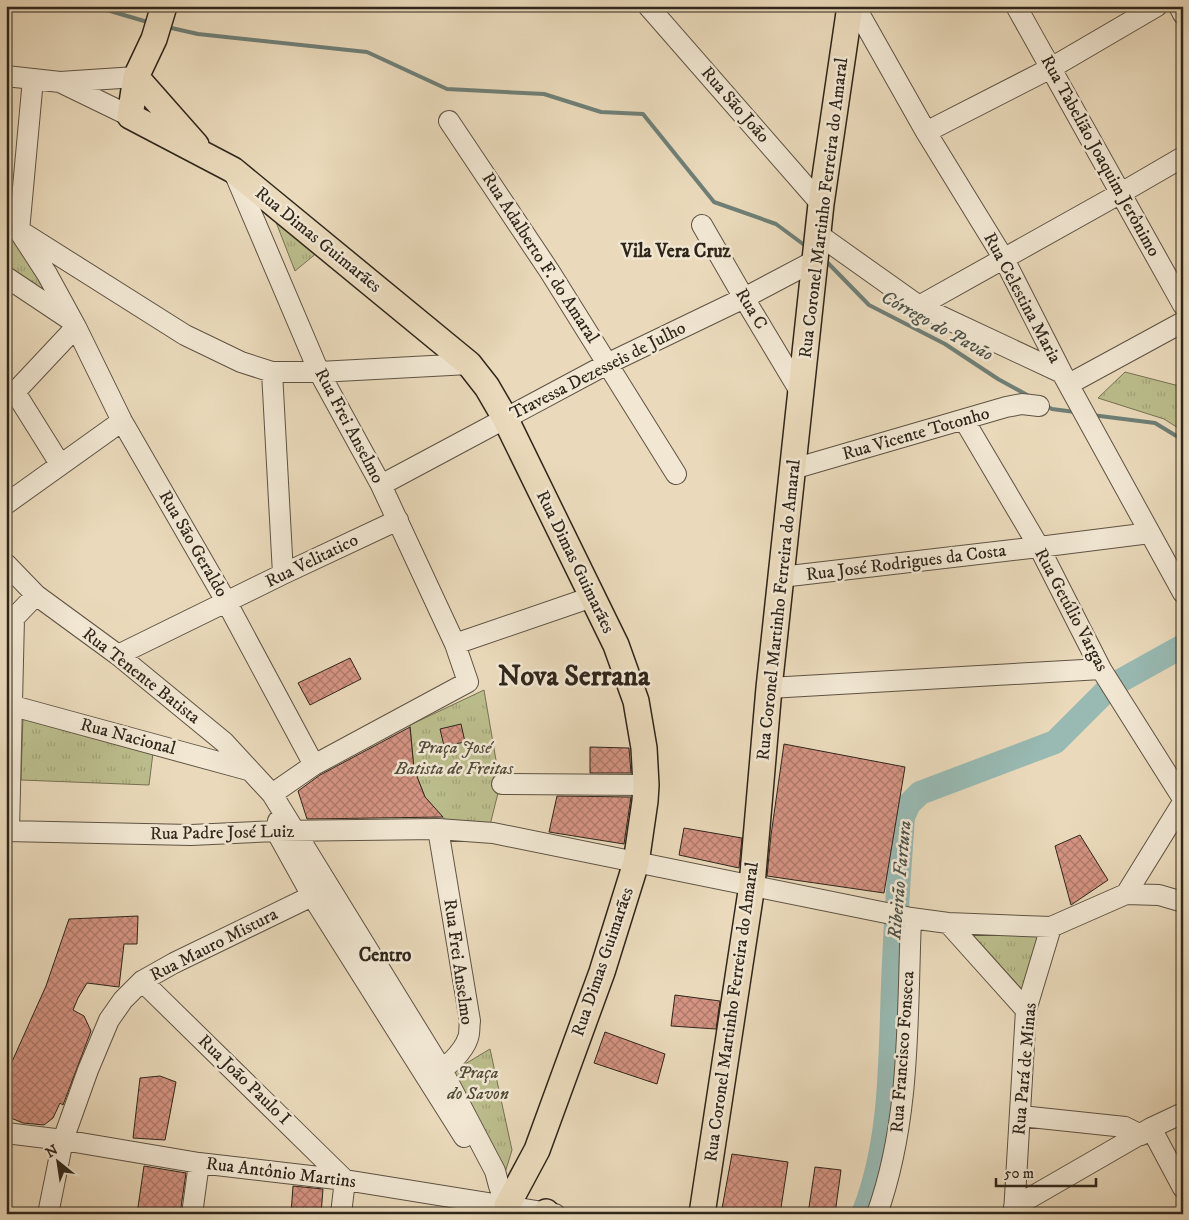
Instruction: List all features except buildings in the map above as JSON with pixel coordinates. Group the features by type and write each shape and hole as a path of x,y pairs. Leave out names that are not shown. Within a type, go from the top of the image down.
{"main road":[{"path":"130,116 136,77 154,39 164,6"},
{"name":"Rua Coronel Martinho Ferreira do Amaral","path":"702,1214 752,885 770,688 821,204 853,8"},
{"name":"Rua Dimas Guimarães","path":"136,77 204,154"},
{"name":"Rua Dimas Guimarães","path":"130,116 232,170 469,364 487,387 504,418 616,645 636,701 644,748 646,785 636,863 602,972 537,1150 505,1202"}],"street":[{"name":"Rua São João","path":"648,6 821,204"},
{"name":"Rua Tabelião Joaquim Jerônimo","path":"1016,6 1183,305"},
{"path":"926,132 1051,68 1157,6"},
{"path":"1179,6 1183,14"},
{"name":"Rua Celestina Maria","path":"853,8 1004,259 1067,381 1183,593"},
{"name":"Rua Dimas Guimarães","path":"6,76 60,82 136,77"},
{"path":"33,79 13,229 184,335 241,362 272,372 319,372 469,364"},
{"name":"Rua Dimas Guimarães","path":"60,82 130,116"},
{"name":"Rua Adalberto F. do Amaral","path":"449,121 550,272 676,474"},
{"path":"920,306 1121,194 1183,157"},
{"name":"Rua Frei Anselmo","path":"232,170 319,372 398,520 455,644 468,682 314,765"},
{"name":"Rua C","path":"702,225 801,393"},
{"name":"Rua São Geraldo","path":"13,229 47,274 75,324 122,421 227,603 314,765"},
{"path":"817,248 920,306 1067,381 1183,322"},
{"name":"Travessa Dezesseis de Julho","path":"381,485 504,418 744,298 817,248"},
{"path":"6,277 75,324 11,395 60,464"},
{"path":"272,372 283,574"},
{"name":"Rua Vicente Totonho","path":"793,469 1006,407 1022,404 1039,406"},
{"name":"Rua Getúlio Vargas","path":"964,420 1039,548 1103,673 1183,801"},
{"path":"6,504 122,421"},
{"name":"Rua Velitatico","path":"118,655 398,520"},
{"name":"Rua José Rodrigues da Costa","path":"782,577 1039,548 1150,533"},
{"name":"Rua Tenente Batista","path":"6,564 36,595 118,655 224,742 276,801 296,832 436,1075"},
{"path":"8,831 10,615 36,595"},
{"path":"455,644 592,597"},
{"path":"770,688 1103,673"},
{"name":"Rua Nacional","path":"10,704 250,771"},
{"path":"314,765 276,801 276,831 312,896 436,1075 495,1171 505,1202"},
{"path":"502,784 646,785"},
{"path":"1126,894 1183,801"},
{"name":"Rua Frei Anselmo","path":"436,1075 460,1051 468,1038 470,1021 438,829"},
{"name":"Rua Padre José Luiz","path":"8,831 191,835 276,831 438,829 493,833 907,917 948,923 1051,927"},
{"path":"1051,927 1126,894 1159,895 1183,902"},
{"name":"Rua Mauro Mistura","path":"48,1214 63,1140 88,1070 109,1020 123,1000 142,981 174,963 312,896"},
{"name":"Rua Francisco Fonseca","path":"877,1214 897,1143 905,1075 907,917"},
{"path":"948,923 1026,1010"},
{"name":"Rua Pará de Minas","path":"1014,1210 1026,1010 1051,927"},
{"name":"Rua João Paulo I","path":"142,981 345,1180"},
{"path":"1014,1210 1146,1132 1183,1113"},
{"path":"1021,1116 1125,1127 1146,1132 1183,1188"},
{"name":"Rua Antônio Martins","path":"6,1133 63,1140 199,1162 505,1202 549,1213"},
{"path":"192,1214 199,1162"},
{"path":"341,1214 345,1180"}],"green space":[{"path":"267,199 324,247 295,271"},
{"path":"6,229 20,233 70,318 6,276"},
{"path":"1125,372 1183,387 1183,431 1164,419 1098,398"},
{"name":"Praça José Batista de Freitas","path":"484,690 497,766 498,793 490,825 447,822 425,797 414,769 410,725"},
{"path":"23,715 154,745 149,785 21,780"},
{"path":"966,927 1047,934 1028,996"},
{"name":"Praça do Savon","path":"490,1049 512,1150 504,1176 450,1073"}],"waterway":[{"name":"Córrego do Pavão","path":"93,6 151,23"},
{"name":"Córrego do Pavão","path":"167,27 198,34 367,52 447,89 544,94 601,112 643,114 714,202 776,224 807,247"},
{"name":"Córrego do Pavão","path":"825,260 869,305 945,344 998,379 1029,396"},
{"name":"Córrego do Pavão","path":"1046,406 1052,409 1075,412"},
{"name":"Córrego do Pavão","path":"1092,415 1155,423 1183,440"},
{"name":"Ribeirão Fartura","path":"863,1214 880,1159 888,1101 903,817 909,804 920,793 1055,742 1111,686 1183,646"}],"district":[{"name":"Vila Vera Cruz","path":"676,251"},
{"name":"Nova Serrana","path":"574,676"},
{"name":"Centro","path":"385,955"}]}
